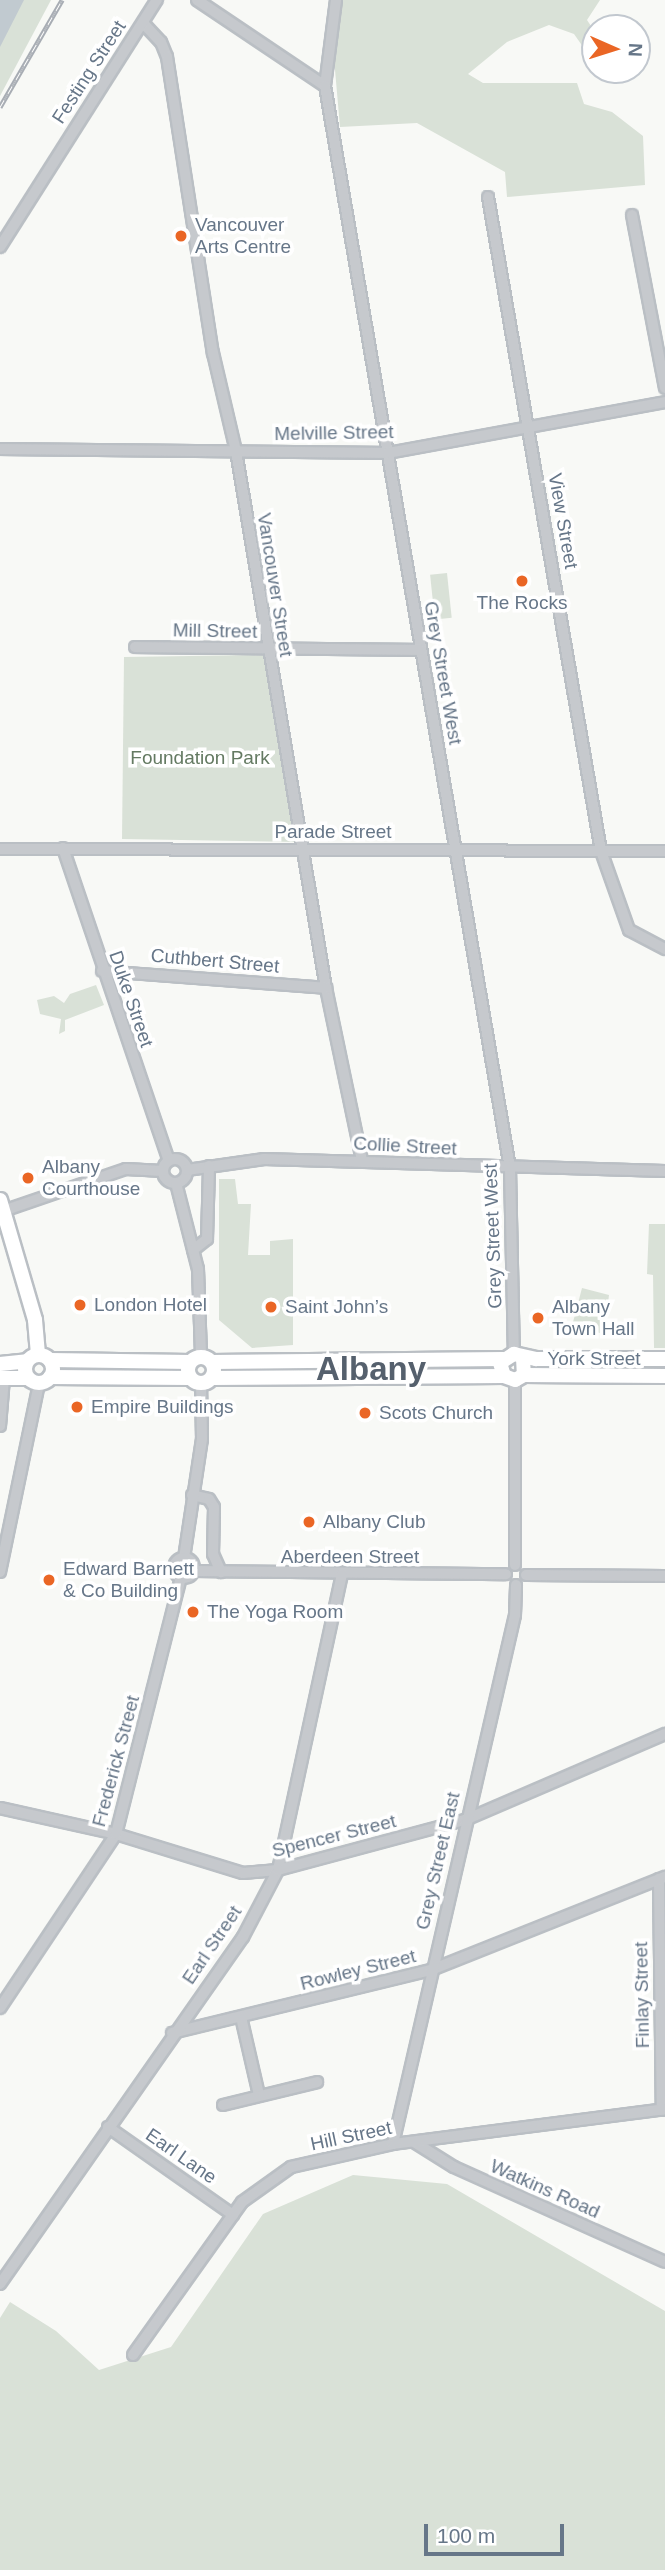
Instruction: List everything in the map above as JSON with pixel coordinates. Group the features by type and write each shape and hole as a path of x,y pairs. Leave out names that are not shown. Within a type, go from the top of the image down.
{"main road":[{"path":"2,1205 35,1320 39,1379"},
{"path":"513,1357 514,1377"},
{"path":"513,1357 500,1368 514,1377"},
{"path":"38,1359 39,1379"},
{"name":"York Street","path":"1,1368 38,1359 665,1359"},
{"path":"201,1360 201,1379"},
{"path":"201,1360 201,1379"},
{"name":"York Street","path":"1,1368 39,1379 665,1376"}],"street":[{"name":"Festing Street","path":"51,163 51,150 149,0"},
{"name":"Festing Street","path":"0,247 157,0"},
{"path":"197,0 325,86"},
{"name":"Grey Street West","path":"336,0 325,86 510,1168 513,1357"},
{"name":"Vancouver Street","path":"143,23 161,42 167,57 213,353 236,451 326,988 362,1160"},
{"name":"View Street","path":"488,197 601,851 629,930 665,949"},
{"path":"632,215 665,388"},
{"name":"Melville Street","path":"0,449 387,453 665,402"},
{"name":"Mill Street","path":"135,647 421,650"},
{"name":"Duke Street","path":"63,848 166,1166"},
{"name":"Parade Street","path":"0,849 665,851"},
{"name":"Cuthbert Street","path":"102,971 326,988"},
{"name":"Collie Street","path":"187,1170 264,1159 665,1171"},
{"path":"2,1205 127,1169 166,1166 181,1161 187,1170 185,1178 176,1184"},
{"path":"166,1166 168,1181 176,1184"},
{"path":"194,1250 207,1239 209,1166"},
{"path":"176,1184 194,1250 201,1360"},
{"path":"0,1426 1,1368"},
{"path":"514,1377 515,1565 506,1574 516,1585 526,1575"},
{"path":"0,1572 39,1379"},
{"path":"181,1577 194,1570 192,1562 184,1558 202,1439 201,1379"},
{"path":"192,1495 209,1499 214,1507 214,1554 221,1572"},
{"name":"Frederick Street","path":"0,2008 116,1834 181,1577 174,1566 184,1558"},
{"path":"515,1565 526,1575 665,1576"},
{"name":"Aberdeen Street","path":"194,1570 342,1575 506,1574"},
{"name":"Earl Street","path":"0,2284 172,2034 243,1937 278,1870 342,1575"},
{"name":"Grey Street East","path":"393,2144 514,1615 516,1585"},
{"name":"Spencer Street","path":"0,1808 116,1834 243,1873 278,1870 465,1820 665,1734"},
{"name":"Rowley Street","path":"172,2034 431,1970 662,1878"},
{"name":"Finlay Street","path":"662,1878 664,2109"},
{"path":"241,2017 260,2095"},
{"path":"223,2105 317,2082"},
{"name":"Hill Street","path":"133,2355 252,2192 291,2167 393,2144 664,2109"},
{"name":"Earl Lane","path":"108,2127 233,2215"},
{"name":"Watkins Road","path":"414,2142 454,2167 665,2262"}],"green space":[{"path":"0,0 51,0 0,96"},
{"path":"340,0 600,0 591,14 581,14 581,44 574,34 549,25 507,42 468,74 483,83 577,83 584,104 612,112 643,136 645,185 507,197 505,172 417,123 340,127 331,24"},
{"path":"447,573 452,618 435,620 430,575"},
{"name":"Foundation Park","path":"264,655 298,842 122,839 124,657"},
{"path":"96,985 104,1005 65,1020 65,1031 59,1034 61,1019 40,1014 37,1000 54,996 64,1003 70,994"},
{"path":"219,1179 235,1179 238,1204 251,1204 248,1255 270,1255 270,1241 293,1239 293,1345 252,1348 219,1320"},
{"path":"649,1224 665,1224 665,1348 654,1348 653,1275 647,1274"},
{"path":"582,1288 609,1295 604,1334 572,1326"},
{"path":"353,2175 447,2184 665,2311 665,2570 0,2570 0,2318 10,2302 56,2331 99,2370 171,2347 263,2214"}],"shaded area":[{"path":"0,0 24,0 0,47"}],"railway":[{"path":"0,107 62,0"}],"place":[{"name":"Vancouver Arts Centre","path":"181,236"},
{"name":"The Rocks","path":"522,581"},
{"name":"Albany Courthouse","path":"28,1178"},
{"name":"London Hotel","path":"80,1305"},
{"name":"Saint John’s","path":"271,1307"},
{"name":"Albany Town Hall","path":"538,1318"},
{"name":"Empire Buildings","path":"77,1407"},
{"name":"Scots Church","path":"365,1413"},
{"name":"Albany Club","path":"309,1522"},
{"name":"Edward Barnett & Co Building","path":"49,1580"},
{"name":"The Yoga Room","path":"193,1612"}],"district":[{"name":"Albany","path":"371,1369"}]}
